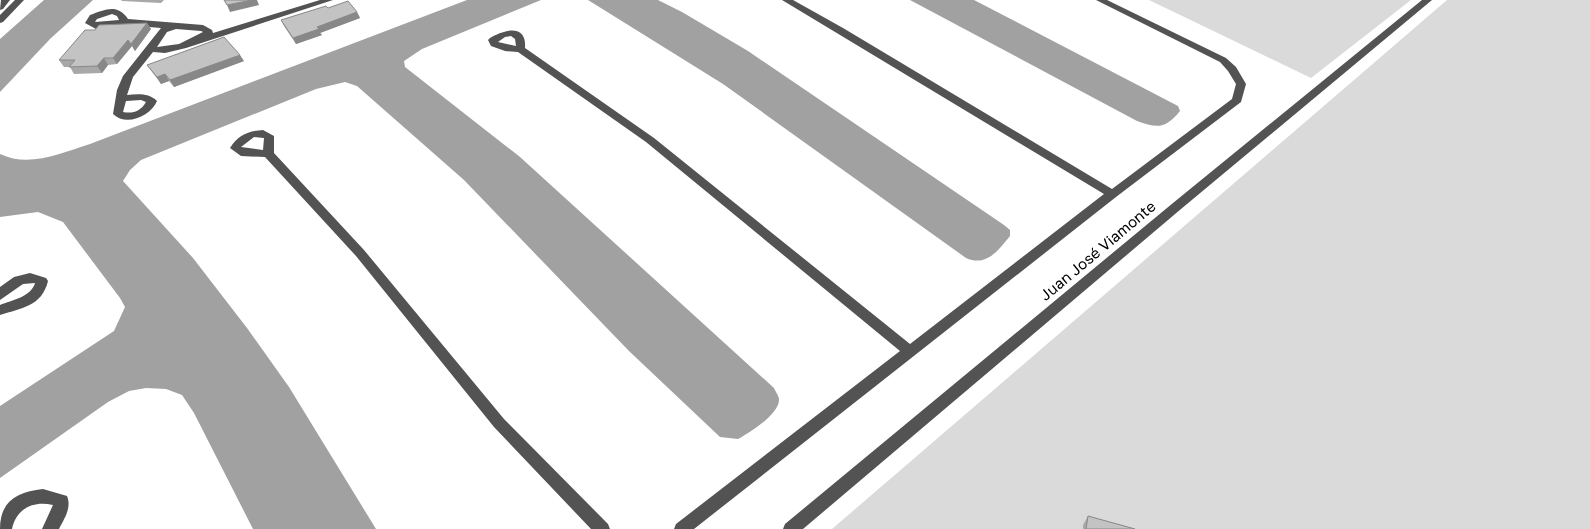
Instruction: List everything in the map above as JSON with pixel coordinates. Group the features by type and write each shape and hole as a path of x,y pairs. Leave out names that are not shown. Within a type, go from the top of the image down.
{"street":[{"path":"0,7 6,0"},
{"path":"0,20 20,0"},
{"path":"145,58 230,29 329,0"},
{"path":"786,0 840,30 1112,194"},
{"path":"682,529 1112,194 1228,109 1237,100 1241,84 1232,69 1223,60 1100,0"},
{"name":"Juan José Viamonte","path":"791,529 1177,206 1428,0"},
{"path":"125,22 158,29 175,26 230,29"},
{"path":"203,28 209,32 203,38"},
{"path":"122,98 123,86 145,58 158,29"},
{"path":"152,46 156,50 166,50"},
{"path":"520,49 650,140 909,351"},
{"path":"268,154 360,253 499,423 602,529"},
{"path":"0,295 10,284 20,280 31,277 42,281 39,292 28,300 0,310"},
{"path":"4,529 9,513 22,501 36,496 51,496 61,501 60,511 50,529"}],"shaded area":[{"path":"44,0 93,0 50,39 0,92 0,39"},
{"path":"467,0 541,0 422,49 404,61 405,67 520,157 774,388 779,399 775,411 756,428 738,439 720,437 629,351 464,180 357,86 345,82 316,89 141,160 130,170 123,181 193,258 247,328 289,387 376,529 253,529 194,413 182,395 166,389 146,388 129,391 108,402 0,478 0,406 114,331 125,307 63,222 38,212 0,217 0,154 22,160 45,158 90,144"},
{"path":"588,0 658,0 682,12 748,51 1004,225 1010,230 1010,236 996,252 986,259 973,260 966,258 723,84"},
{"path":"910,0 974,0 1178,106 1180,111 1166,124 1156,126 1137,121"},
{"path":"1149,0 1411,0 1311,78"},
{"path":"1447,0 1590,0 1590,529 832,529"}],"building":[{"path":"224,0 252,0 227,5"},
{"path":"348,1 357,12 293,38 281,20 326,6 328,8"},
{"path":"147,23 131,44 128,40 113,58 104,58 97,66 69,67 75,60 59,60 85,30 95,30 99,25"},
{"path":"224,37 240,55 170,80 165,74 157,77 147,65"},
{"path":"1088,516 1135,529 1086,529"}]}
